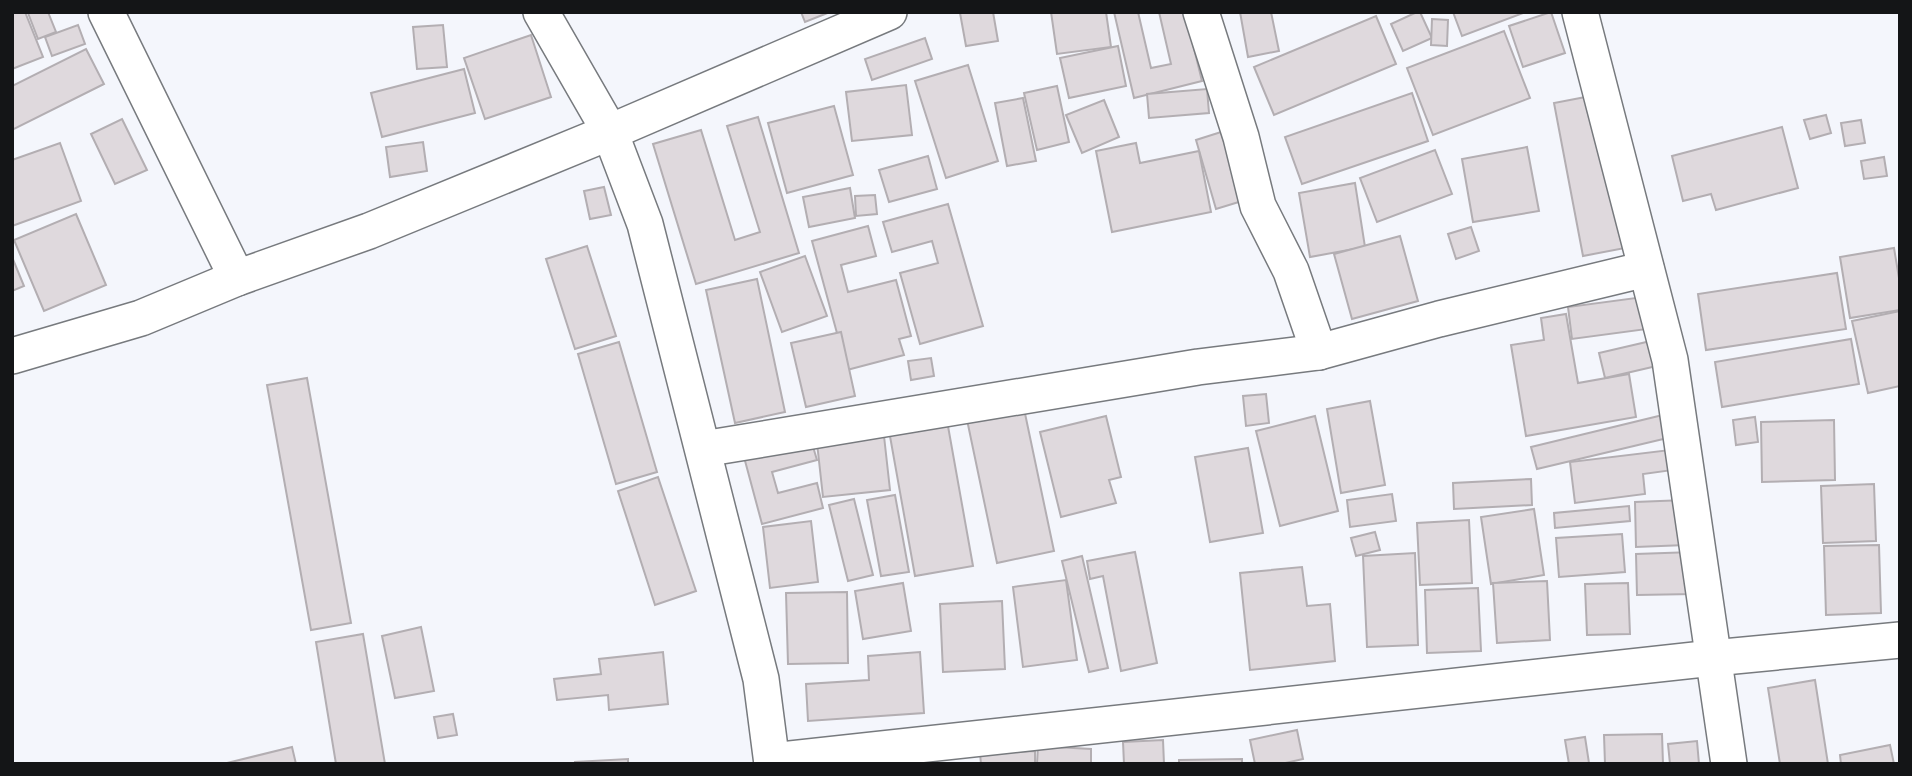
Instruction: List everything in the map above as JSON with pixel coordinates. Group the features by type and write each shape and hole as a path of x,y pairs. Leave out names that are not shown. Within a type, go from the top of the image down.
{"street":[{"path":"106,12 237,278"},
{"path":"541,12 610,132 645,224 761,679 772,762 1713,658 1900,640"},
{"path":"12,356 141,318 237,278 369,231 610,132 889,12"},
{"path":"1201,12 1241,137 1258,206 1291,271 1319,352"},
{"path":"1580,12 1670,360 1729,764"},
{"path":"703,449 1185,369 1319,352 1439,319 1646,269"}],"building":[{"path":"12,12 25,12 43,57 12,69"},
{"path":"48,12 56,32 38,39 28,13"},
{"path":"801,12 830,12 805,22"},
{"path":"993,12 998,41 966,46 960,13"},
{"path":"1051,12 1106,12 1111,47 1057,54"},
{"path":"1114,12 1138,12 1151,68 1171,64 1159,12 1185,12 1202,81 1134,98"},
{"path":"1240,12 1271,12 1279,51 1248,57"},
{"path":"1420,12 1432,38 1403,51 1391,24"},
{"path":"1453,12 1526,12 1462,36"},
{"path":"1551,12 1565,53 1523,67 1509,26"},
{"path":"1376,16 1396,64 1274,115 1254,67"},
{"path":"1432,19 1448,20 1447,46 1431,45"},
{"path":"78,25 85,44 52,56 45,37"},
{"path":"443,25 447,67 417,69 413,27"},
{"path":"1504,31 1530,98 1433,135 1407,68"},
{"path":"531,35 551,97 485,119 464,58"},
{"path":"925,38 932,59 872,80 865,59"},
{"path":"1118,46 1126,86 1069,98 1060,58"},
{"path":"86,49 104,84 12,130 12,86"},
{"path":"968,65 998,161 946,178 915,81"},
{"path":"464,69 475,113 382,137 371,93"},
{"path":"906,85 912,135 852,141 846,92"},
{"path":"1057,86 1069,142 1037,150 1024,93"},
{"path":"1207,89 1209,113 1149,118 1147,94"},
{"path":"1412,93 1428,141 1302,184 1285,137"},
{"path":"1596,95 1625,248 1583,256 1554,103"},
{"path":"1023,98 1036,161 1007,166 995,103"},
{"path":"1104,100 1119,137 1082,153 1066,115"},
{"path":"834,106 853,175 787,193 768,123"},
{"path":"1826,115 1831,133 1810,139 1804,120"},
{"path":"758,117 799,253 696,284 653,144 701,130 735,240 760,232 727,126"},
{"path":"122,119 147,170 115,184 91,134"},
{"path":"1861,120 1865,143 1845,146 1841,123"},
{"path":"1782,127 1798,188 1716,210 1711,194 1683,201 1672,156"},
{"path":"1221,132 1242,201 1216,209 1196,140"},
{"path":"423,142 427,171 390,177 386,147"},
{"path":"60,143 81,201 12,226 12,160"},
{"path":"1136,143 1140,163 1199,151 1211,212 1112,232 1096,151"},
{"path":"1527,147 1539,211 1473,222 1462,159"},
{"path":"1435,150 1452,194 1377,222 1360,178"},
{"path":"928,156 937,189 889,202 879,170"},
{"path":"1884,157 1887,176 1864,179 1861,161"},
{"path":"1355,183 1365,247 1310,257 1299,193"},
{"path":"604,187 611,215 590,219 584,191"},
{"path":"850,188 855,218 809,227 803,197"},
{"path":"875,195 877,214 856,216 855,196"},
{"path":"948,204 983,326 920,344 900,273 938,263 932,241 892,252 883,222"},
{"path":"76,214 106,285 44,311 14,240"},
{"path":"868,226 876,256 841,265 848,292 896,280 911,336 899,339 904,355 847,370 812,241"},
{"path":"1471,227 1479,251 1456,259 1448,234"},
{"path":"1400,236 1418,301 1352,319 1334,254"},
{"path":"587,246 616,336 575,349 546,259"},
{"path":"1894,248 1900,284 1900,310 1850,318 1840,257"},
{"path":"805,256 827,316 782,332 760,272"},
{"path":"12,257 24,286 12,291"},
{"path":"1837,273 1846,329 1706,350 1698,294"},
{"path":"757,279 785,412 735,423 706,290"},
{"path":"1643,297 1647,329 1572,339 1568,307"},
{"path":"1900,311 1900,386 1868,393 1852,321"},
{"path":"1566,314 1578,383 1629,374 1636,417 1526,436 1511,345 1544,340 1541,318"},
{"path":"841,332 855,396 806,407 791,343"},
{"path":"1851,339 1859,384 1722,407 1715,362"},
{"path":"1655,340 1661,365 1605,378 1599,353"},
{"path":"619,342 657,472 616,484 578,354"},
{"path":"931,358 934,376 911,380 908,361"},
{"path":"307,378 351,623 311,630 267,385"},
{"path":"1266,394 1269,423 1246,426 1243,396"},
{"path":"1370,401 1385,485 1341,493 1327,409"},
{"path":"1023,404 1054,551 997,563 966,415"},
{"path":"1671,413 1676,436 1537,469 1531,447"},
{"path":"946,415 973,566 915,576 888,425"},
{"path":"1106,416 1121,477 1109,480 1116,503 1061,517 1040,432"},
{"path":"1315,416 1338,511 1280,526 1256,431"},
{"path":"1755,417 1758,442 1736,445 1733,420"},
{"path":"1834,420 1835,480 1762,482 1761,422"},
{"path":"884,436 890,490 823,497 817,443"},
{"path":"811,440 817,460 772,472 778,493 817,483 823,508 762,524 744,457"},
{"path":"1248,448 1263,533 1210,542 1195,457"},
{"path":"1678,449 1680,469 1643,474 1645,494 1575,503 1570,462"},
{"path":"658,477 696,591 655,605 618,491"},
{"path":"1531,479 1532,505 1454,509 1453,483"},
{"path":"1874,484 1876,541 1823,543 1821,486"},
{"path":"1392,494 1396,521 1350,527 1347,500"},
{"path":"895,495 909,572 881,576 867,500"},
{"path":"854,499 873,575 848,581 829,505"},
{"path":"1685,500 1686,545 1636,547 1635,502"},
{"path":"1629,506 1630,521 1555,528 1554,513"},
{"path":"1534,509 1544,575 1491,584 1481,517"},
{"path":"1469,520 1472,583 1420,585 1417,523"},
{"path":"811,521 818,582 770,588 763,527"},
{"path":"1375,532 1380,550 1356,556 1351,538"},
{"path":"1622,534 1625,572 1559,577 1556,538"},
{"path":"1879,545 1881,613 1826,615 1824,546"},
{"path":"1135,552 1157,663 1121,671 1103,576 1090,579 1087,561"},
{"path":"1693,552 1694,594 1637,595 1636,554"},
{"path":"1415,553 1418,645 1367,647 1363,556"},
{"path":"1082,556 1108,668 1089,672 1062,561"},
{"path":"1302,567 1307,606 1330,604 1335,661 1250,670 1240,573"},
{"path":"1066,580 1077,660 1023,667 1013,587"},
{"path":"1547,581 1550,640 1497,643 1493,583"},
{"path":"903,583 911,631 863,639 855,591"},
{"path":"1628,583 1630,634 1587,635 1585,584"},
{"path":"1478,588 1481,651 1427,653 1425,590"},
{"path":"847,592 848,663 788,664 786,593"},
{"path":"1002,601 1005,669 943,672 940,604"},
{"path":"421,627 434,691 395,698 382,636"},
{"path":"363,634 385,764 336,764 316,642"},
{"path":"663,652 668,704 609,710 608,695 557,700 554,679 601,674 599,659"},
{"path":"920,652 924,713 808,721 806,684 869,680 868,656"},
{"path":"1815,680 1828,764 1780,764 1768,688"},
{"path":"453,714 457,735 438,738 434,717"},
{"path":"1297,730 1303,759 1281,764 1255,764 1250,740"},
{"path":"1662,734 1663,764 1605,764 1604,735"},
{"path":"1585,737 1589,763 1569,764 1565,740"},
{"path":"1163,740 1164,764 1124,764 1123,742"},
{"path":"1697,741 1699,764 1670,764 1668,744"},
{"path":"1890,745 1894,764 1841,764 1840,755"},
{"path":"1038,746 1091,749 1091,764 1037,764"},
{"path":"292,747 296,764 223,764"},
{"path":"1035,751 1035,764 981,764 980,753"},
{"path":"628,759 628,764 575,764 575,762"},
{"path":"1242,759 1242,764 1179,764 1179,760"}]}
